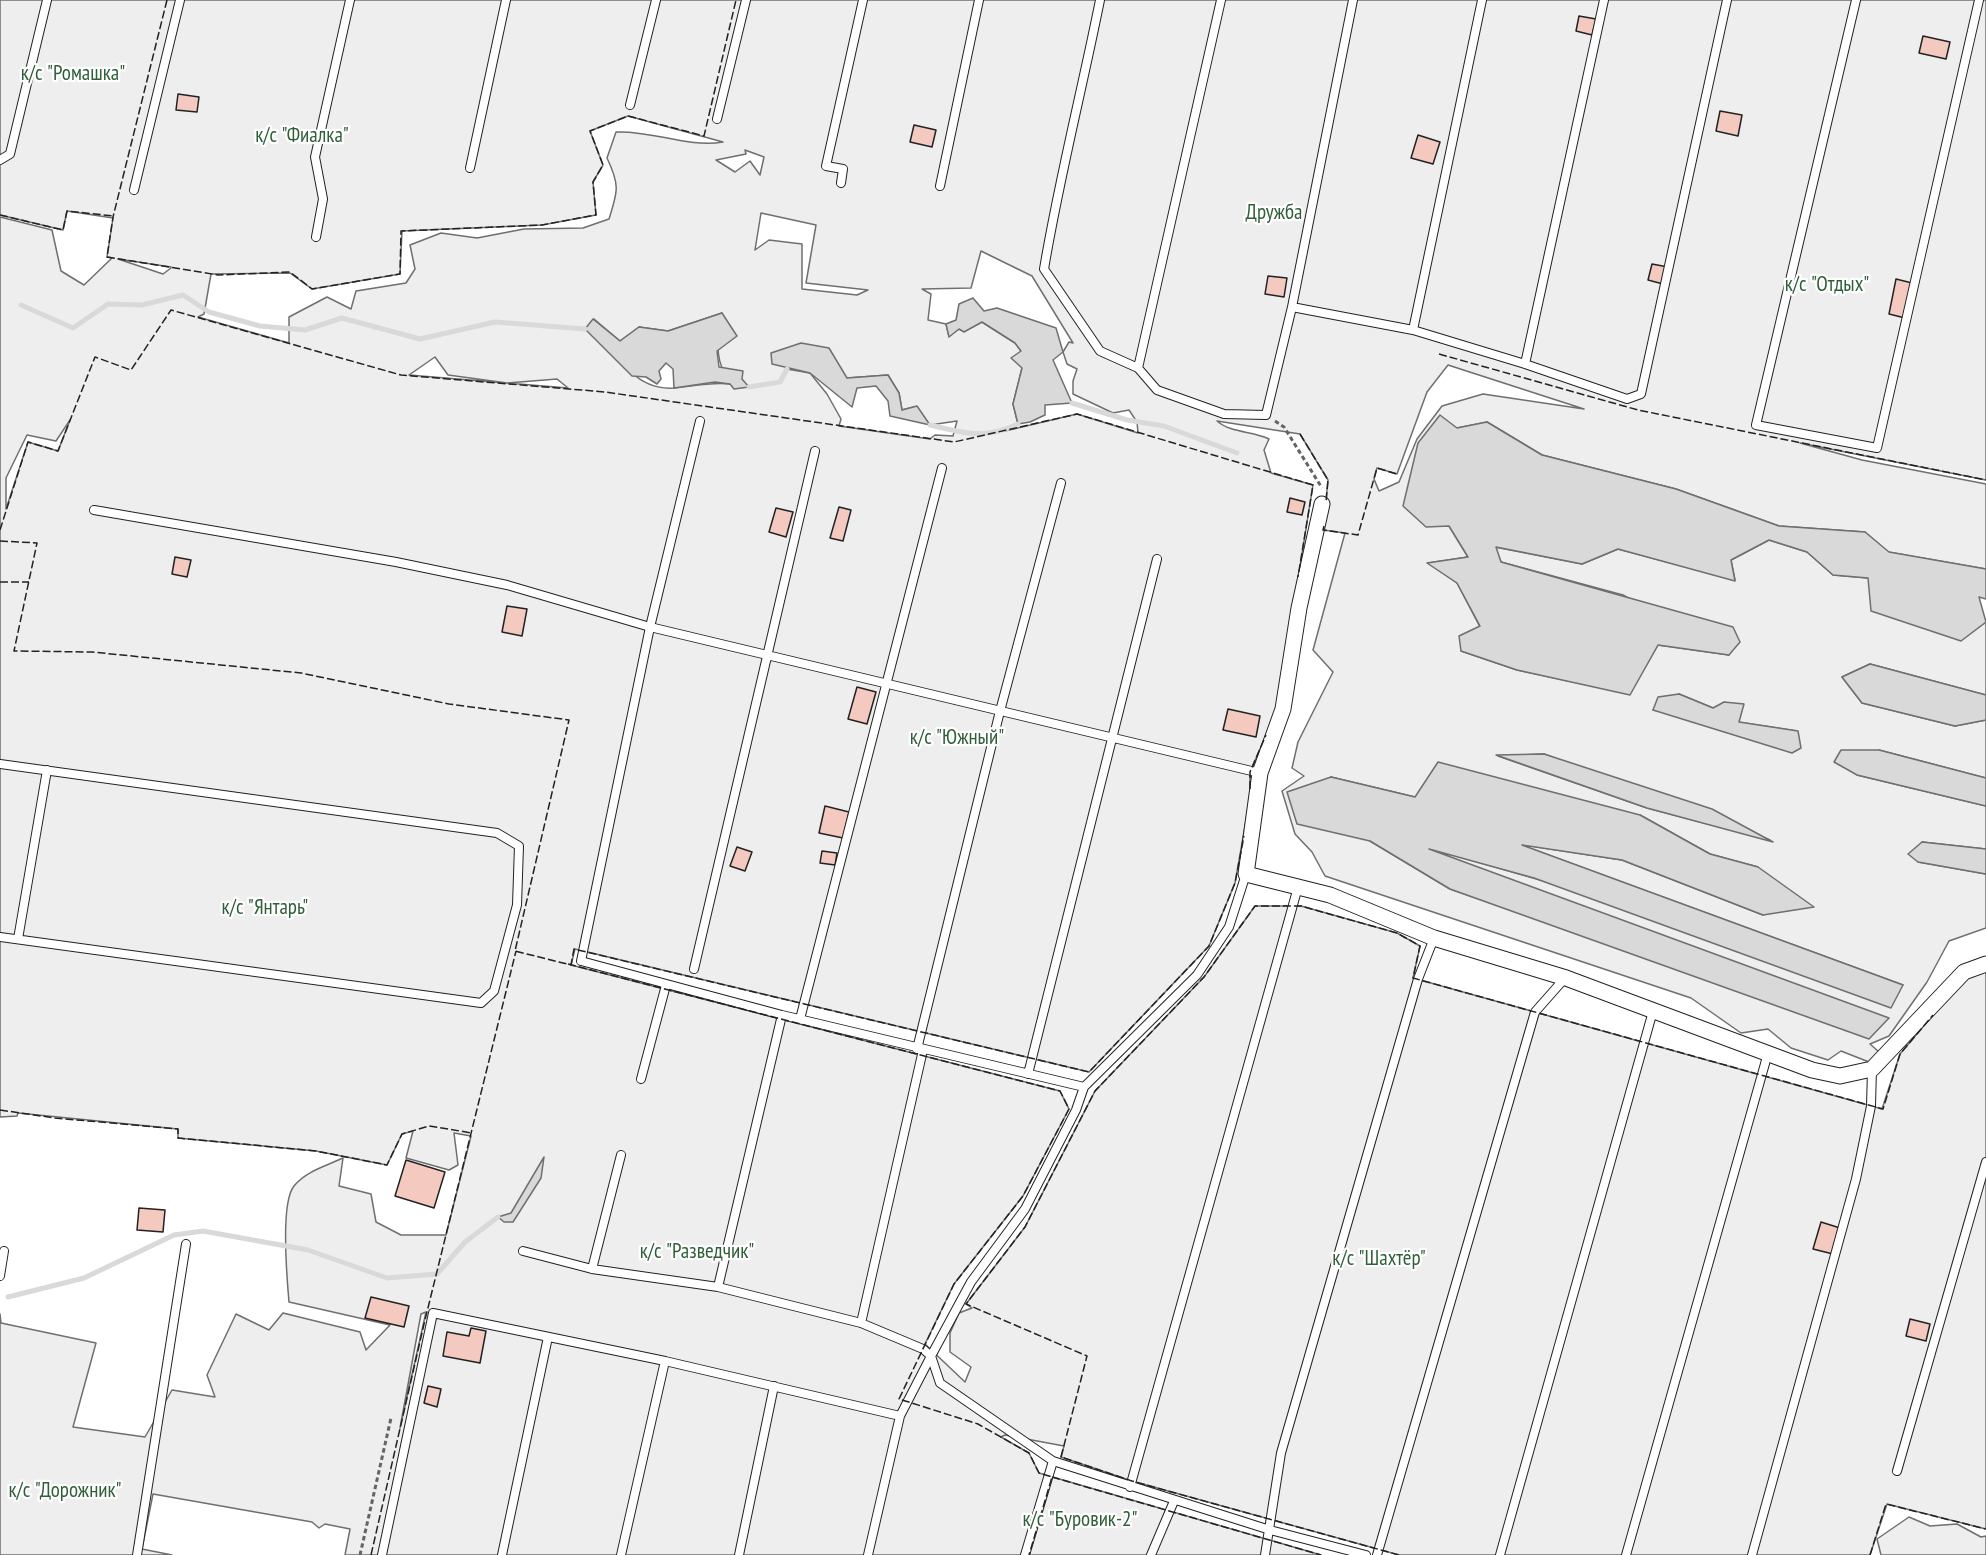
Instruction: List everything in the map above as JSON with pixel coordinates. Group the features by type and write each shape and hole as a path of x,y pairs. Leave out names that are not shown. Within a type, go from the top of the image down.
{"street":[{"path":"1322,504 1299,608 1283,709 1260,773 1246,874 1330,895 1434,938 1566,978 1812,1070 1840,1076 1872,1069 1965,972 1986,964"}],"lane":[{"path":"0,160 10,154 47,0"},
{"path":"134,190 180,0"},
{"path":"316,237 323,199 315,157 350,0"},
{"path":"470,168 506,0"},
{"path":"630,105 656,0"},
{"path":"717,119 746,0"},
{"path":"841,183 843,169 826,166 863,0"},
{"path":"940,186 980,0"},
{"path":"1100,0 1060,176 1044,269 1100,351 1138,368 1156,390 1224,414 1266,415 1292,306 1353,0"},
{"path":"1138,368 1221,0"},
{"path":"1413,330 1482,0"},
{"path":"1525,363 1604,0"},
{"path":"1292,306 1413,330 1525,363 1627,399 1641,394 1727,0"},
{"path":"1856,0 1756,425 1877,448 1979,0"},
{"path":"700,421 650,627 581,961 782,1015 1084,1087"},
{"path":"694,969 815,451"},
{"path":"800,1019 942,468"},
{"path":"861,1323 920,1049 1000,711 1061,483"},
{"path":"94,510 396,562 496,582 650,627 1260,773"},
{"path":"1028,1074 1157,559"},
{"path":"0,764 496,833 519,846 517,905 494,991 481,1003 0,937"},
{"path":"18,939 47,770"},
{"path":"868,1555 900,1416 971,1282 1024,1209 1076,1110 1084,1087 1197,975 1229,927 1246,874"},
{"path":"1130,1487 1298,887"},
{"path":"1264,1555 1284,1442 1418,980 1434,938"},
{"path":"1377,1555 1535,1012 1566,978"},
{"path":"641,1079 666,985"},
{"path":"1500,1555 1653,1010"},
{"path":"718,1287 782,1015"},
{"path":"1626,1555 1768,1053"},
{"path":"1752,1555 1856,1179 1871,1106 1872,1069"},
{"path":"592,1269 621,1155"},
{"path":"1897,1471 1986,1162"},
{"path":"137,1555 186,1244"},
{"path":"0,1276 4,1251"},
{"path":"523,1251 592,1269 718,1287 861,1323 923,1349 931,1356 940,1383 1053,1461 1270,1530 1366,1555"},
{"path":"382,1555 433,1313 665,1361 900,1416"},
{"path":"502,1555 548,1337"},
{"path":"621,1555 665,1361"},
{"path":"739,1555 774,1386"},
{"path":"1024,1555 1053,1461"},
{"path":"1151,1555 1174,1501"}],"path":[{"path":"1266,415 1284,427 1322,484 1322,504"},
{"path":"360,1555 391,1418"}],"green space":[{"path":"0,0 1986,0 1986,480 1800,443 1862,460 1986,484 1986,569 1888,552 1865,532 1779,526 1676,489 1542,455 1487,422 1457,428 1449,526 1468,557 1428,563 1457,583 1480,627 1461,651 1517,670 1630,694 1658,645 1729,655 1623,595 1501,562 1495,547 1582,564 1618,549 1735,580 1731,560 1769,540 1807,552 1833,575 1868,578 1986,622 1986,695 1870,664 1842,677 1862,703 1955,726 1986,720 1986,778 1879,750 1857,775 1986,806 1986,849 1922,842 1918,862 1986,874 1986,928 1949,941 1927,982 1889,1036 1870,1044 1879,1052 1869,1062 1841,1051 1828,1060 1791,1048 1768,1029 1741,1033 1691,998 1325,876 1312,852 1295,834 1282,791 1304,776 1292,768 1298,742 1333,672 1313,650 1345,533 1323,530 1328,480 1300,434 1217,421 1229,428 1269,439 1264,450 1271,473 1313,485 1277,710 1250,772 1250,798 1235,883 1209,946 1089,1072 575,949 571,965 1060,1091 1069,1109 1023,1196 954,1284 925,1344 965,1382 971,1367 950,1352 950,1333 959,1313 972,1308 966,1304 1025,1227 1095,1091 1204,977 1255,906 1301,906 1397,933 1420,946 1413,978 1882,1109 1900,1054 1965,977 1986,970 1986,1529 1887,1504 1870,1555 1399,1555 1132,1481 1061,1457 1064,1446 1005,1435 1001,1437 1029,1453 1039,1473 1321,1555 345,1555 350,1529 325,1524 319,1528 312,1522 153,1494 142,1549 172,1555 0,1555 0,1314 1,1323 96,1343 73,1427 145,1437 172,1390 215,1397 207,1375 236,1314 269,1330 283,1313 360,1332 366,1350 390,1325 289,1302 286,1224 287,1208 294,1186 310,1173 343,1158 339,1186 371,1194 376,1222 401,1235 446,1235 471,1136 454,1133 458,1165 449,1170 406,1158 413,1131 402,1134 387,1165 316,1151 178,1138 178,1129 18,1113 17,1116 0,1117 0,217 52,230 61,271 84,285 112,258 107,257 113,218 67,211 63,230 0,215","holes":["628,116 723,142 696,143 616,132 607,158 616,182 609,219 583,228 524,229 477,238 441,233 410,245 415,269 406,283 356,291 351,309 327,297 289,317 289,343 198,317 204,314 211,274 290,273 312,289 400,274 402,231 542,225 596,215 593,182 603,165 590,131","745,150 764,157 760,175 750,161 735,172 716,160 746,154","761,213 816,225 806,283 868,290 857,295 802,289 802,244 769,240 755,250","981,251 1032,276 1073,343 1069,342 1063,352 1067,364 1077,369 1073,381 1073,394 1113,413 1129,410 1137,422 1138,433 1077,414 1005,431 1018,424 1013,404 1022,368 1021,351 1015,343 982,322 964,331 959,329 949,336 946,324 928,320 931,294 922,289 971,288","118,259 171,267 163,274","722,313 718,350 721,365 730,384 674,388 646,383 625,366 594,319 620,341 639,327 668,331","435,357 448,375 507,383 557,379 568,388 409,375","1448,365 1584,409 1483,394 1442,406 1417,439 1399,482 1379,491 1374,479 1377,468 1397,474 1427,392","787,369 847,378 888,375 899,393 902,410 914,407 930,425 957,421 953,436 935,435 930,439 839,426 841,419 827,394 810,373","70,420 58,451 28,442 6,509 6,478 27,435 56,441","1679,694 1713,708 1743,704 1738,722 1797,731 1653,710","1544,754 1770,840 1647,808 1498,756","1331,777 1415,797 1640,815 1710,854 1758,867 1763,915 1622,860 1518,844 1903,985 1419,845 1551,924 1450,889 1370,841","426,1312 400,1428 421,1314"]},
{"path":"1909,1517 1930,1526 1957,1524 1981,1537 1986,1536 1986,1555 1881,1555 1877,1539"}],"shaded area":[{"path":"973,298 984,311 997,308 1056,328 1063,352 1053,360 1072,403 1045,405 1045,415 1030,422 1018,424 1013,404 1022,368 1011,358 1021,351 1015,343 982,322 964,332 959,329 949,337 946,324 956,320 959,304"},
{"path":"722,313 737,336 717,351 719,367 743,371 742,379 749,387 734,389 730,384 715,382 674,388 673,369 666,363 659,371 661,379 657,384 646,377 632,376 585,329 593,319 620,341 639,327 668,331"},
{"path":"801,343 829,348 847,378 888,375 899,393 902,410 917,406 930,425 890,416 888,401 876,386 857,388 852,407 810,373 772,364 771,353"},
{"path":"1440,415 1457,428 1487,422 1542,455 1676,489 1779,526 1865,532 1889,552 1986,569 1986,599 1979,597 1986,622 1961,641 1871,611 1868,578 1833,575 1807,552 1769,540 1731,560 1735,581 1618,549 1582,564 1496,547 1501,562 1733,627 1740,642 1729,655 1658,645 1630,695 1517,670 1461,651 1459,636 1480,626 1457,583 1427,563 1468,557 1449,526 1426,527 1403,506 1418,443"},
{"path":"1870,664 1986,695 1986,720 1955,726 1862,703 1842,677"},
{"path":"1679,694 1713,708 1724,702 1744,704 1739,722 1798,731 1801,748 1792,753 1653,710 1658,697"},
{"path":"1841,750 1879,750 1986,778 1986,806 1857,775 1834,762"},
{"path":"1544,754 1712,809 1773,842 1647,808 1496,755"},
{"path":"1438,762 1640,815 1710,854 1758,867 1814,907 1763,915 1622,860 1522,845 1903,985 1891,1008 1534,878 1429,849 1889,1018 1869,1039 1450,889 1370,841 1297,824 1287,792 1331,777 1415,797"},
{"path":"1922,842 1986,849 1986,874 1918,862 1908,854"},
{"path":"544,1157 541,1178 513,1222 504,1222 498,1217 511,1213"}],"building":[{"path":"1579,16 1596,19 1592,35 1576,31"},
{"path":"1923,36 1950,42 1946,59 1919,53"},
{"path":"178,94 199,97 197,112 176,110"},
{"path":"1720,111 1742,115 1738,136 1716,131"},
{"path":"914,125 936,130 932,147 910,142"},
{"path":"1418,135 1440,142 1433,164 1411,158"},
{"path":"1652,264 1668,267 1663,284 1648,280"},
{"path":"1268,276 1287,278 1284,297 1265,294"},
{"path":"1896,279 1912,283 1905,318 1889,314"},
{"path":"1290,498 1305,502 1302,515 1287,512"},
{"path":"839,507 851,510 843,541 830,538"},
{"path":"776,508 793,512 786,537 769,532"},
{"path":"175,557 191,560 187,577 172,574"},
{"path":"507,606 527,609 522,636 502,632"},
{"path":"857,687 876,692 867,724 848,719"},
{"path":"1228,709 1260,716 1256,737 1223,730"},
{"path":"825,806 849,812 843,838 819,833"},
{"path":"737,847 752,852 745,871 730,866"},
{"path":"822,851 837,853 835,865 820,863"},
{"path":"406,1160 445,1172 434,1208 395,1196"},
{"path":"139,1208 165,1210 163,1232 137,1230"},
{"path":"1821,1222 1840,1228 1833,1254 1813,1249"},
{"path":"371,1297 409,1306 404,1327 365,1318"},
{"path":"1910,1319 1930,1324 1926,1341 1906,1336"},
{"path":"471,1328 486,1331 480,1363 443,1356 447,1332 469,1336"},
{"path":"428,1386 441,1389 437,1407 424,1403"}],"waterway":[{"path":"21,305 73,328 108,304 142,305 183,295 209,312 260,326 305,330 342,318 420,339 495,322 585,329"},
{"path":"749,387 780,382 787,369"},
{"path":"1072,403 1127,420 1164,426 1237,453"},
{"path":"930,425 974,434 995,432 1018,424"},
{"path":"8,1297 84,1278 174,1235 203,1231 308,1250 387,1278 437,1274 465,1242 498,1217"}],"fence":[{"path":"167,0 113,217 107,257 218,275 290,272 312,289 400,274 401,231 542,225 596,215 593,182 603,165 590,131 628,116 704,136 736,0"},
{"path":"0,215 63,230 67,211 114,216"},
{"path":"0,530 28,442 58,451 95,357 131,370 171,310 401,375 605,392 954,442 1077,414 1313,485 1298,577"},
{"path":"1439,354 1638,410 1986,480"},
{"path":"1300,434 1328,480 1326,502"},
{"path":"1324,526 1323,530 1358,535 1377,468 1397,474"},
{"path":"0,541 37,543 14,651 92,652 301,673 449,704 569,720 515,951 571,965 574,949 1089,1072 1209,946 1235,883 1244,836"},
{"path":"0,582 29,582"},
{"path":"1250,789 1250,772 1266,735"},
{"path":"1399,1555 1132,1481 1061,1457 1087,1356 966,1304 1025,1227 1095,1091 1204,977 1255,906 1301,906 1397,933 1420,946 1413,978 1883,1109 1900,1054 1933,1015"},
{"path":"371,1555 424,1324 516,951"},
{"path":"568,964 1060,1091 1069,1109 1023,1196 954,1284 899,1399 978,1424 1029,1453 1039,1473 1052,1477 1029,1555"},
{"path":"0,1110 55,1118 178,1129 178,1138 316,1151 387,1165 402,1134 429,1126 472,1133"},
{"path":"1052,1477 1321,1555"},
{"path":"1870,1555 1886,1504 1986,1529"}],"park label":[{"name":"к/с \"Ромашка\"","path":"73,74"},
{"name":"к/с \"Фиалка\"","path":"302,136"},
{"name":"Дружба","path":"1274,213"},
{"name":"к/с \"Отдых\"","path":"1827,285"},
{"name":"к/с \"Южный\"","path":"957,738"},
{"name":"к/с \"Янтарь\"","path":"265,908"},
{"name":"к/с \"Разведчик\"","path":"697,1252"},
{"name":"к/с \"Шахтёр\"","path":"1379,1259"},
{"name":"к/с \"Дорожник\"","path":"65,1491"},
{"name":"к/с \"Буровик-2\"","path":"1080,1520"}]}
